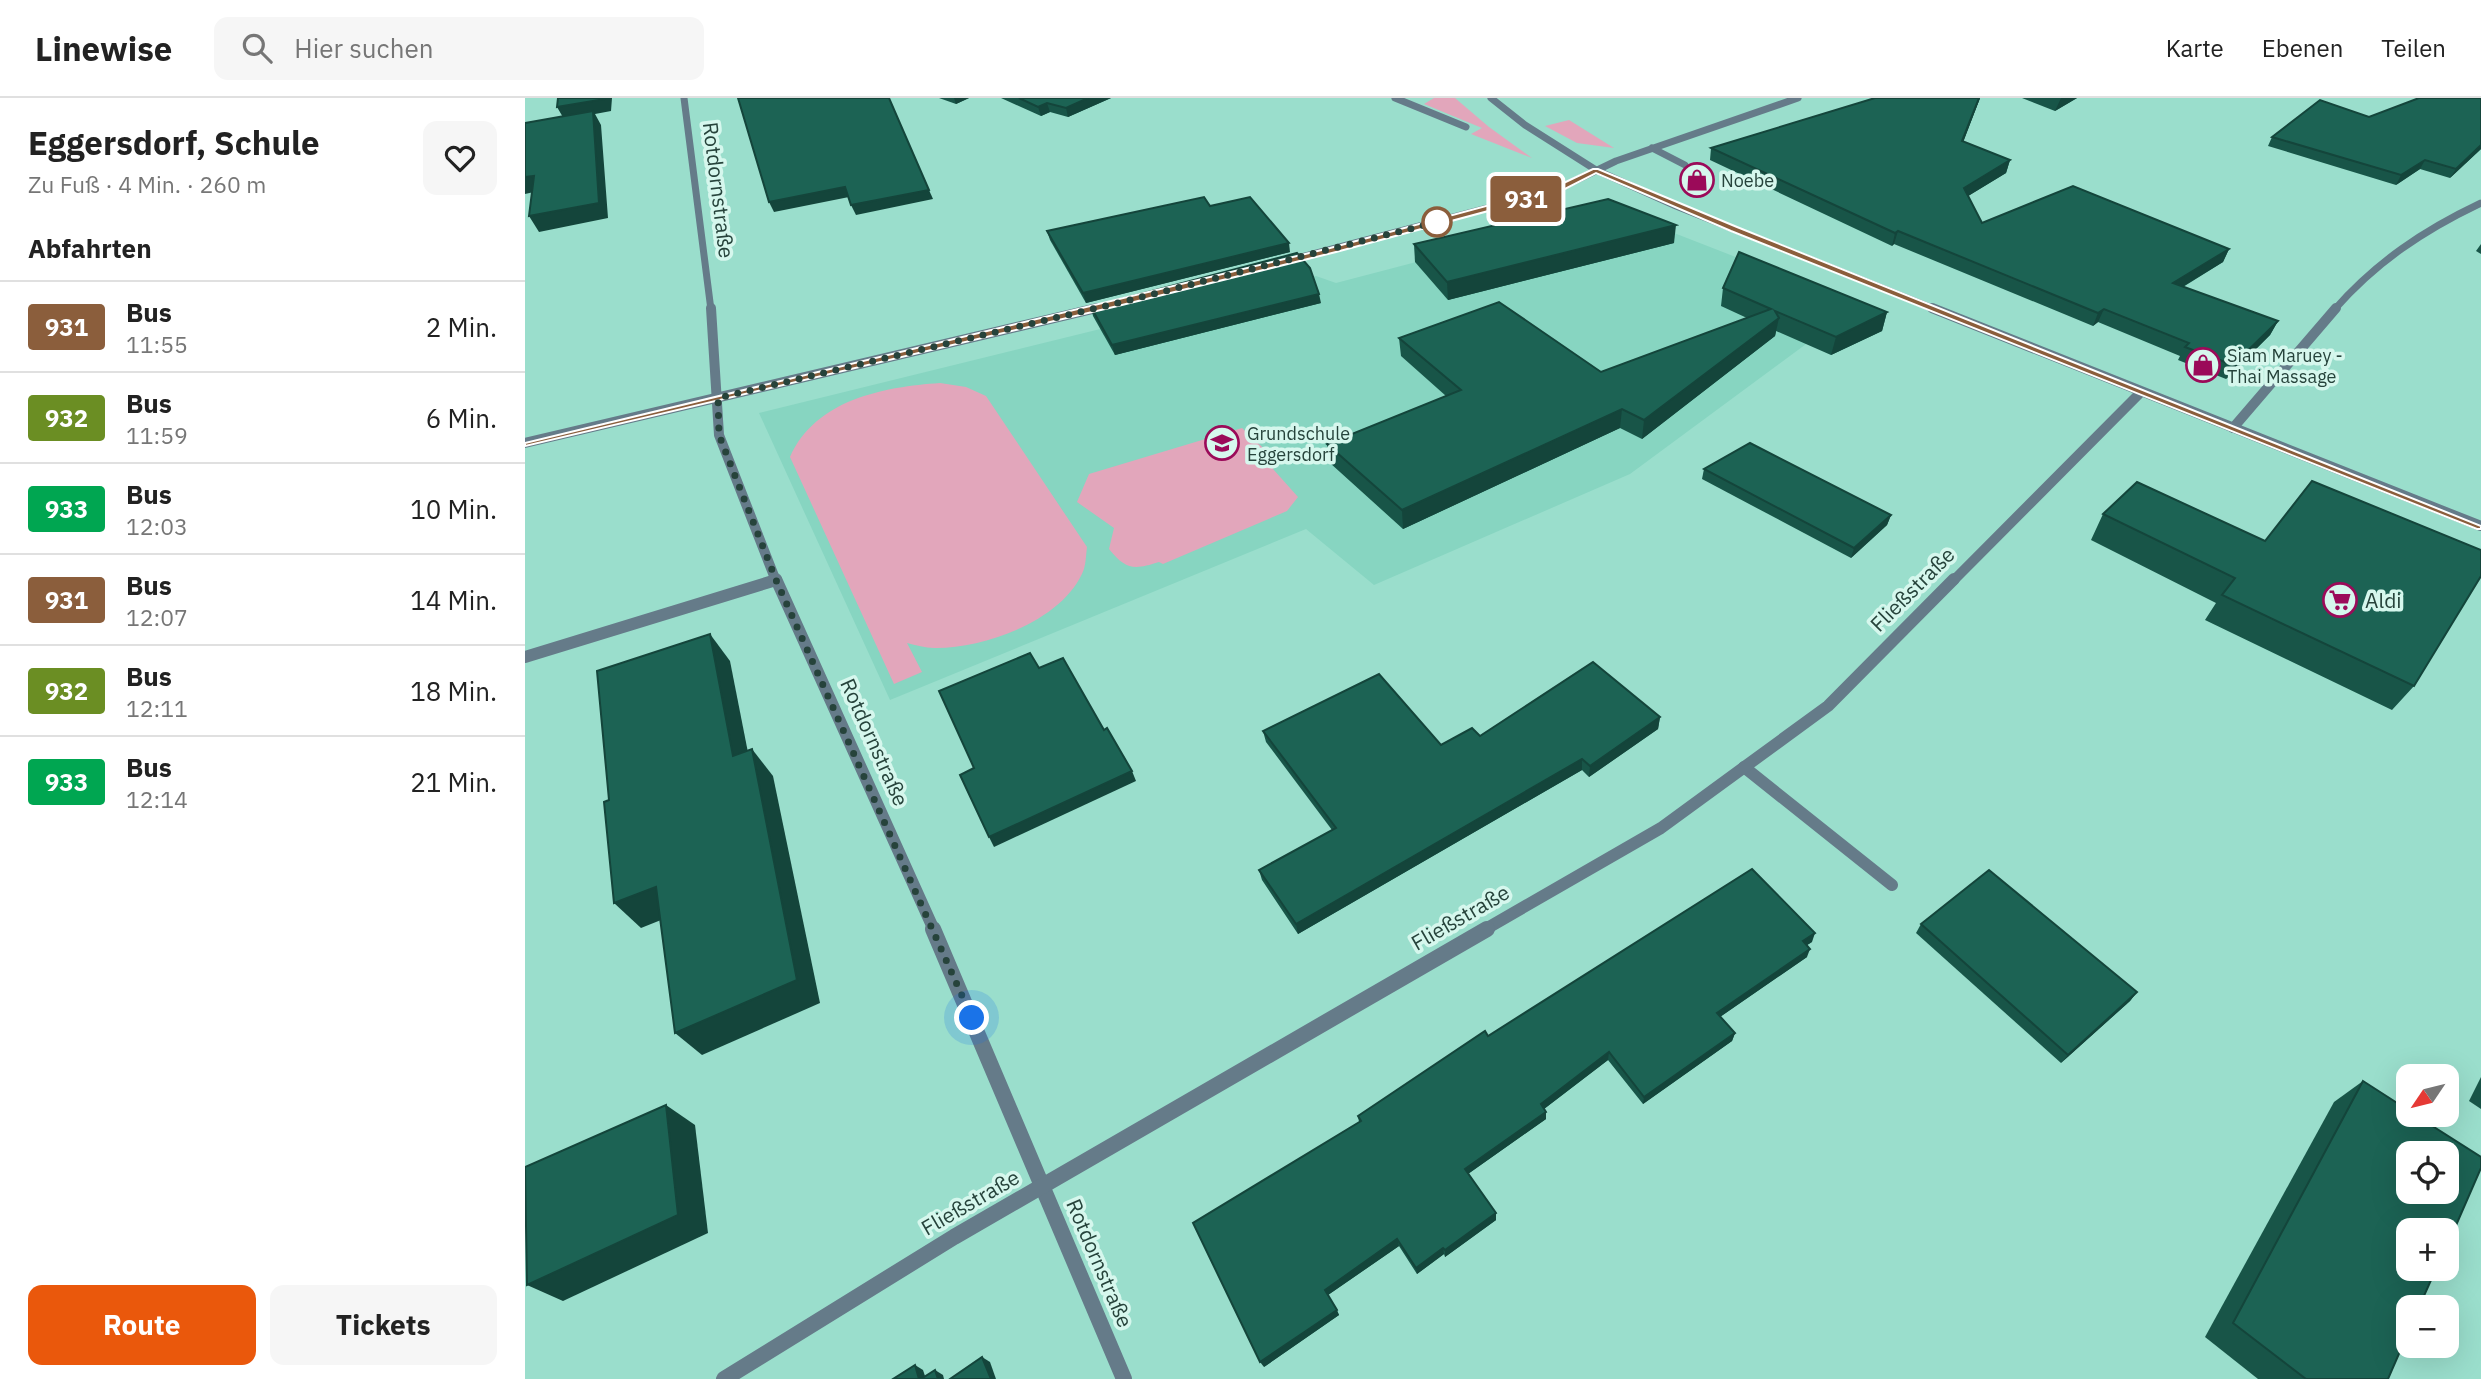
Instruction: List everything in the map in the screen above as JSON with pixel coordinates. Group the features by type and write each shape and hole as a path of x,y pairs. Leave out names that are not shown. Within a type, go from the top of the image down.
{"street":[{"name":"Rotdornstraße","path":"684,98 712,319 719,435 776,580 953,972 1124,1379"},
{"path":"1395,98 1466,127"},
{"path":"1491,98 1525,125 1596,170 1688,210 2481,526"},
{"path":"1280,263 1556,190 1596,170 1652,148 1798,98"},
{"path":"1652,148 1685,165"},
{"path":"2234,428 2336,305 2370,270 2427,229 2481,203"},
{"path":"525,443 1122,302"},
{"name":"Fließstraße","path":"724,1379 954,1237 1661,828 1828,705 2141,392"},
{"path":"525,657 776,580"},
{"path":"1744,767 1892,885"}],"shaded area":[{"path":"1434,98 1455,98 1532,158 1471,134 1482,128 1424,104"},
{"path":"1569,120 1614,148 1577,143 1545,126"},
{"name":"Grundschule Eggersdorf","path":"1615,210 1859,305 1630,474 1374,585 1306,529 890,700 759,413 1316,276 1336,283"},
{"path":"940,383 966,387 986,396 1087,547 1085,564 1074,587 1060,603 1021,628 998,637 954,647 931,648 907,643 922,672 894,684 790,457 802,437 834,409 875,393"},
{"path":"1242,428 1278,462 1273,469 1298,497 1287,511 1163,564 1159,562 1137,567 1120,561 1109,549 1114,528 1077,502 1089,474"}],"building":[{"path":"558,98 605,98 605,99 557,107"},
{"path":"738,98 889,98 929,190 851,205 845,187 769,202"},
{"path":"1019,98 1088,98 1066,108 1047,103 1038,107"},
{"path":"1875,98 1979,98 1962,141 2010,160 1964,188 1982,223 2073,186 2229,249 2173,283 2278,321 2233,365 2185,347 2189,343 2104,309 2098,313 1898,231 1895,233 1711,148"},
{"path":"2419,98 2481,98 2481,145 2456,169 2425,160 2401,175 2272,137 2320,100 2369,117"},
{"path":"593,111 599,203 529,216 534,176 525,177 525,123"},
{"path":"1204,197 1210,206 1250,197 1289,243 1083,293 1047,231"},
{"path":"1608,199 1676,225 1447,282 1414,244"},
{"path":"1739,252 1887,312 1836,337 1775,311 1779,318 1644,420 1622,409 1402,510 1327,444 1461,390 1399,338 1499,302 1601,372 1771,309 1723,288"},
{"path":"1297,253 1310,268 1319,294 1112,345 1091,307"},
{"path":"1750,443 1891,515 1854,548 1704,469"},
{"name":"Aldi","path":"2312,481 2481,550 2481,576 2414,686 2222,595 2235,578 2103,514 2137,482 2265,541"},
{"path":"710,634 733,756 752,749 797,980 675,1033 656,887 614,903 604,802 609,800 597,671"},
{"path":"1030,653 1039,668 1063,658 1104,730 1107,728 1132,771 989,837 960,775 974,768 939,691"},
{"path":"1593,662 1660,717 1590,766 1582,759 1296,924 1259,870 1336,828 1263,731 1379,674 1441,745 1472,728 1480,736"},
{"path":"1752,869 1815,933 1803,941 1810,949 1717,1013 1735,1033 1644,1097 1609,1052 1541,1104 1546,1112 1465,1169 1496,1213 1416,1268 1397,1239 1325,1290 1337,1310 1260,1362 1193,1223 1361,1121 1358,1116 1485,1031 1488,1036"},
{"path":"1989,870 2137,992 2068,1055 1921,924"},
{"path":"2363,1081 2396,1102 2396,1127 2434,1127 2456,1141 2396,1141 2396,1204 2459,1204 2459,1143 2481,1157 2481,1168 2459,1218 2396,1218 2396,1281 2431,1281 2424,1295 2396,1295 2397,1358 2388,1379 2306,1379 2233,1323"},
{"path":"666,1105 678,1215 527,1285 525,1167"},
{"path":"982,1357 991,1379 950,1379"},
{"path":"915,1365 919,1379 893,1379"},
{"path":"935,1370 938,1379 921,1379"}],"bus line":[{"name":"931","path":"525,443 1333,250 1556,190 1596,170 1734,229 2481,526"}],"place":[{"name":"Noebe","path":"1697,180"},
{"name":"Siam Maruey - Thai Massage","path":"2203,365"},
{"name":"Grundschule Eggersdorf","path":"1222,443"},
{"name":"Aldi","path":"2340,600"}],"route":[{"path":"972,1018 776,580 719,435 718,398 1122,302 1437,222"}]}
